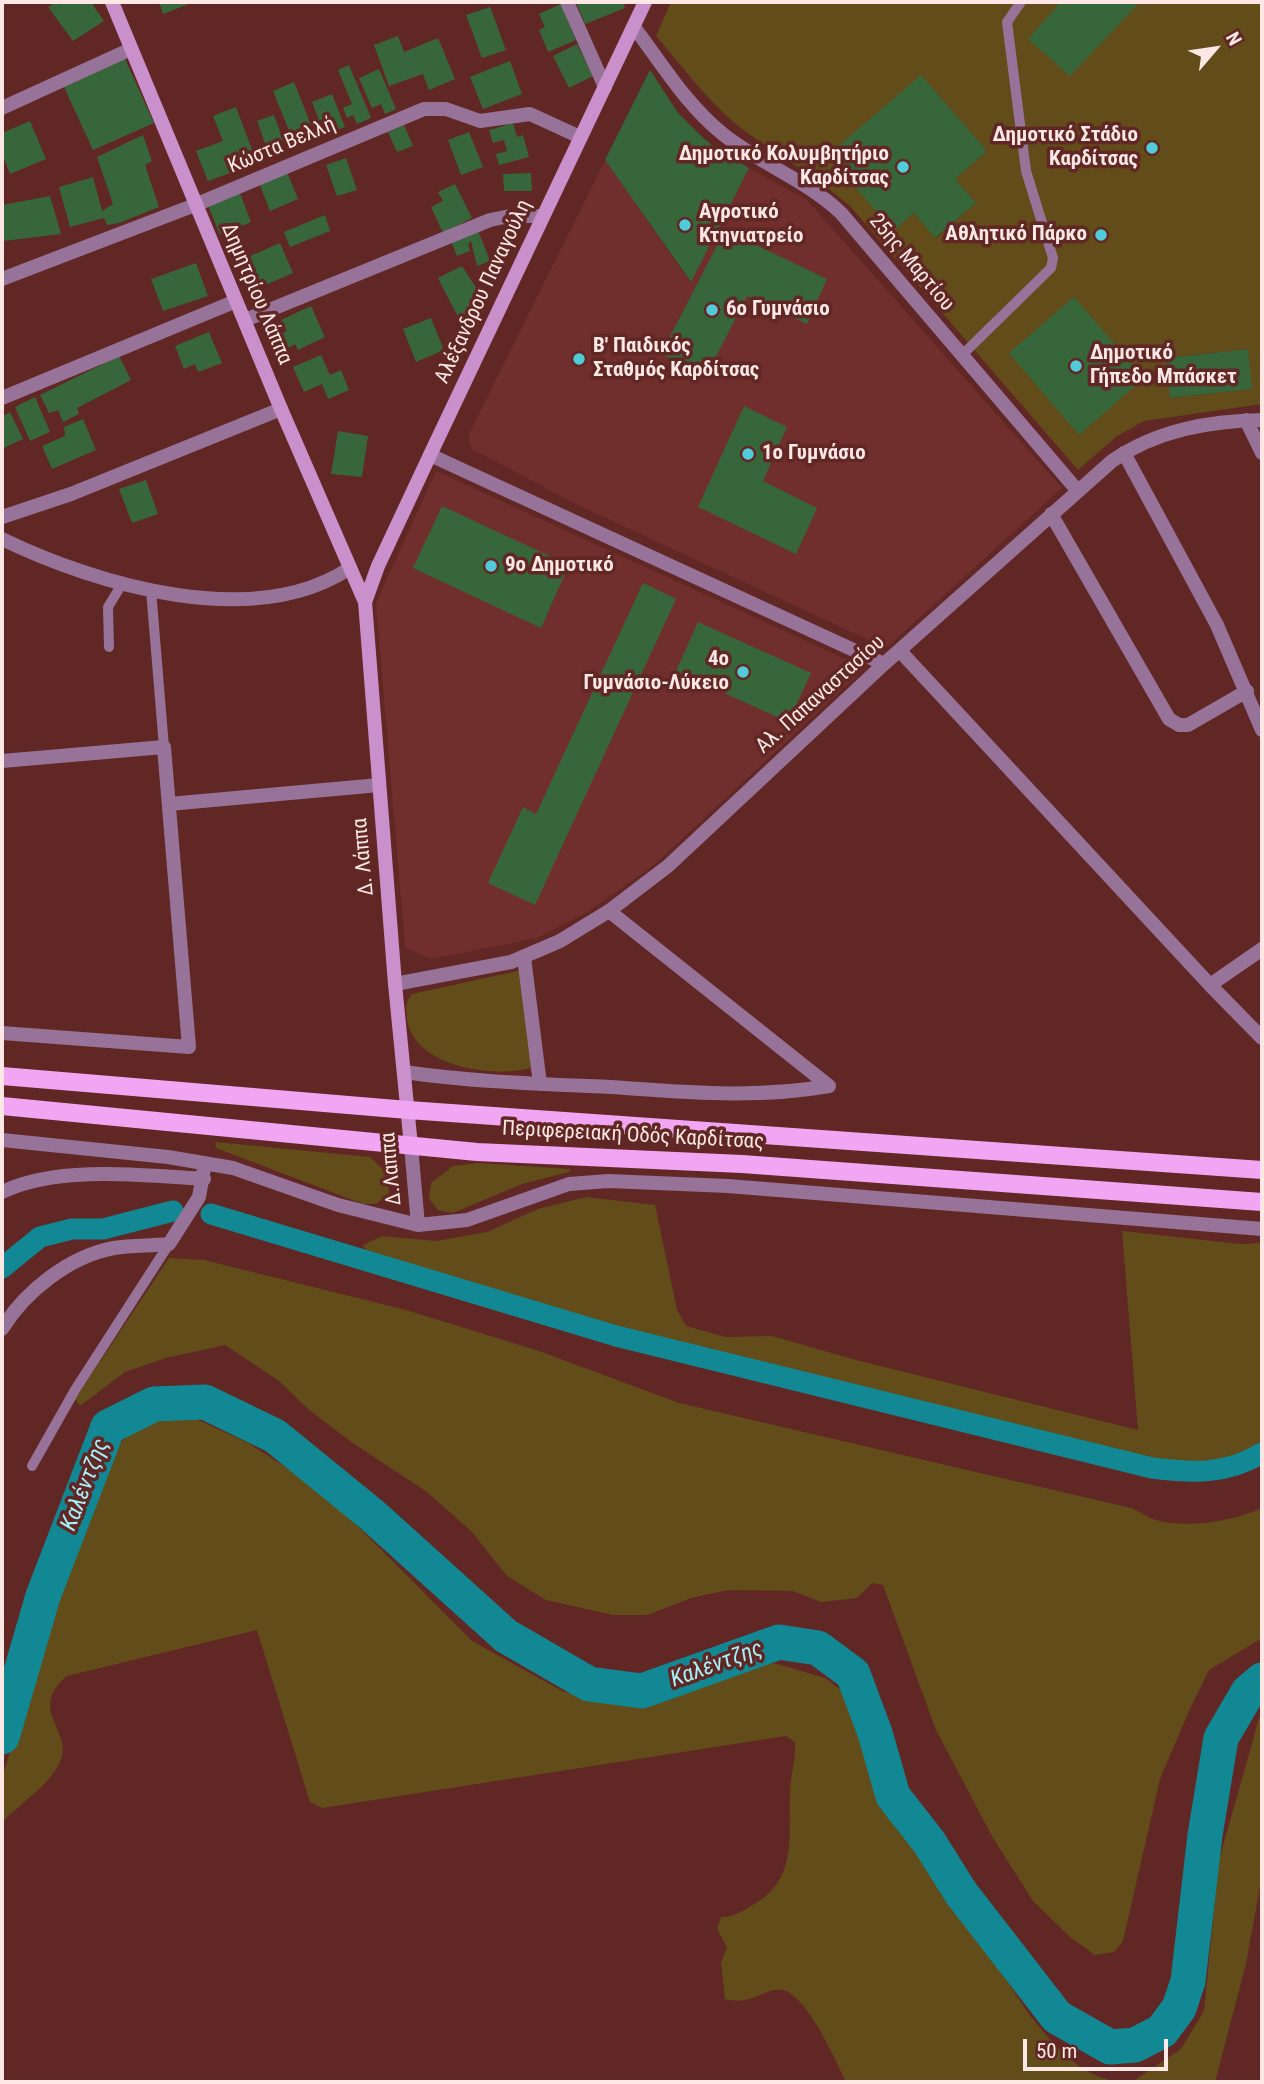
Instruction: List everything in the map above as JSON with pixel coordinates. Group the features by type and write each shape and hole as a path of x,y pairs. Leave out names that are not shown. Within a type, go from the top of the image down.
{"main road":[{"name":"Περιφερειακή Οδός Καρδίτσας","path":"2,1076 408,1110 1262,1170"},
{"name":"Περιφερειακή Οδός Καρδίτσας","path":"2,1106 411,1146 756,1165 1262,1202"}],"street":[{"name":"Δημητρίου Λάππα","path":"111,2 281,410 365,602"},
{"path":"567,2 605,87"},
{"name":"Αλέξανδρου Παναγούλη","path":"365,602 378,566 634,27 642,4"},
{"name":"25ης Μαρτίου","path":"634,27 698,111 743,149 830,203 1077,490"},
{"path":"2,108 131,49"},
{"name":"Κώστα Βελλή","path":"2,279 195,205 433,107 480,121 530,114 580,137"},
{"path":"244,320 489,220 510,216 542,216"},
{"path":"2,398 236,301"},
{"path":"2,517 49,503 281,410"},
{"path":"1246,420 1262,453"},
{"name":"Αλ. Παπαναστασίου","path":"395,984 477,970 524,957 560,941 609,911 668,866 884,664 1077,490 1124,453 1167,432 1262,420"},
{"path":"1124,453 1217,625 1262,730"},
{"path":"430,455 884,664"},
{"path":"1051,514 1169,719 1180,725 1188,725 1247,691"},
{"path":"2,539 68,568 122,584 205,596 268,596 312,588 330,581 350,568"},
{"name":"Δ. Λάππα","path":"365,602 395,984 408,1110"},
{"path":"901,651 1262,1038"},
{"path":"2,761 164,747 189,1047 2,1033"},
{"path":"169,804 379,785"},
{"path":"404,1072 458,1080 739,1094 783,1094 829,1086 609,911"},
{"path":"1210,985 1262,949"},
{"path":"524,957 540,1083"},
{"name":"Δ.Λαππα","path":"408,1110 418,1224"},
{"path":"2,1140 205,1163 277,1182 338,1205 418,1224 467,1220 569,1184 608,1181 728,1186 1262,1229"},
{"path":"2,1329 19,1307 45,1283 90,1255 126,1246 169,1244 195,1208 204,1179 205,1163"},
{"path":"2,1192 48,1178 204,1179"}],"lane":[{"path":"962,355 1051,268 1053,258 1026,171 1007,22 1021,2"},
{"path":"109,647 108,607 122,584"},
{"path":"151,590 164,747"},
{"path":"32,1466 75,1390 169,1244"}],"shaded area":[{"name":"Αθλητικό Πάρκο","path":"671,2 1262,2 1262,404 1144,421 1117,436 1078,470 850,206 826,186 736,124 711,101 656,36","holes":["921,76 987,151 955,179 976,203 936,238 914,213 893,231","1247,349 1252,389 1170,398 1166,358"]},
{"path":"605,160 690,282 749,168 807,200 1062,488 886,648 578,505 472,449 468,436"},
{"path":"436,471 865,668 654,865 589,911 537,938 431,959 405,948 376,603"},
{"path":"522,970 534,1067 499,1071 459,1066 425,1049 413,1036 406,1013 412,994"},
{"path":"215,1142 370,1157 388,1174 389,1194 376,1204 363,1204 216,1148"},
{"path":"477,1163 570,1169 569,1172 522,1184 453,1213 438,1210 429,1199 431,1183 453,1166"},
{"path":"586,1197 655,1205 677,1310 686,1326 726,1337 772,1336 856,1360 1138,1430 1122,1231 1240,1244 1262,1243 1262,1446 1215,1464 1184,1466 1134,1460 613,1328 369,1256 363,1245 382,1236 436,1241 487,1232 538,1209"},
{"path":"169,1258 204,1260 406,1310 539,1351 679,1403 1131,1508 1149,1518 1168,1523 1210,1522 1238,1517 1262,1508 1262,1638 1209,1670 1189,1711 1160,1779 1123,1941 1114,1952 1095,1955 1070,1937 1033,1901 993,1838 936,1730 883,1585 872,1583 857,1598 821,1602 793,1591 728,1590 691,1598 647,1615 613,1615 546,1600 507,1576 471,1531 427,1492 350,1441 308,1409 279,1381 225,1345 166,1358 125,1372 80,1406 75,1399"},
{"path":"159,1417 194,1418 248,1443 322,1490 472,1641 564,1692 643,1701 774,1663 825,1678 849,1696 875,1783 1031,2017 1059,2049 1079,2066 1118,2082 846,2082 819,2029 791,1994 775,1990 751,1999 725,1999 721,1962 727,1948 717,1928 721,1917 740,1912 766,1896 777,1884 788,1856 795,1742 786,1736 322,1808 310,1802 257,1630 67,1676 55,1689 51,1700 51,1711 62,1742 63,1753 59,1764 40,1788 2,1822 2,1777 97,1482 121,1443 137,1429"},
{"path":"1262,1708 1262,1875 1246,1964 1215,2082 1132,2082 1181,2049 1204,2011 1219,1860"}],"building":[{"path":"57,2 91,2 104,21 73,41 48,7"},
{"path":"159,2 188,2 189,4 163,14"},
{"path":"576,2 623,2 625,8 585,24"},
{"path":"1061,2 1140,2 1070,76 1028,39"},
{"path":"561,4 576,40 548,52 539,30 545,27 539,14"},
{"path":"490,7 506,50 482,58 466,15"},
{"path":"398,36 404,52 438,38 455,79 429,90 423,74 389,86 374,45"},
{"path":"577,44 593,76 569,88 553,56"},
{"path":"125,59 154,123 93,150 64,87"},
{"path":"510,61 522,94 483,109 470,77"},
{"path":"349,65 371,118 357,124 353,115 347,118 343,108 352,104 338,70"},
{"path":"379,69 396,109 385,114 381,104 372,108 359,78"},
{"name":"Αγροτικό Κτηνιατρείο","path":"650,70 678,113 698,133 716,149 749,168 691,282 605,160"},
{"name":"Δημοτικό Κολυμβητήριο Καρδίτσας","path":"921,75 987,151 955,179 976,203 935,238 914,213 893,231 828,155"},
{"path":"294,82 317,140 296,148 273,91"},
{"path":"332,94 345,127 325,135 312,102"},
{"path":"236,107 257,163 208,181 196,151 223,141 213,116"},
{"path":"274,115 283,140 275,143 278,150 269,154 257,121"},
{"path":"30,121 46,159 10,174 2,153 2,133"},
{"path":"513,123 517,137 523,135 529,157 499,165 496,154 507,151 504,140 493,143 489,130"},
{"path":"404,125 413,146 397,152 388,132"},
{"path":"469,132 483,167 461,175 448,140"},
{"path":"143,135 152,161 145,165 159,207 119,223 107,225 104,218 70,227 59,187 93,177 102,211 113,204 97,157"},
{"path":"346,158 357,190 337,196 326,165"},
{"path":"287,172 298,199 270,211 259,183"},
{"path":"531,173 532,191 504,191 503,174"},
{"path":"455,184 472,218 443,233 431,207 443,201 438,192"},
{"path":"240,193 251,222 220,235 208,205"},
{"path":"50,196 61,234 3,241 2,205"},
{"path":"325,215 330,231 290,247 284,232"},
{"path":"477,228 490,261 477,266 471,241 468,244 470,251 457,256 450,239"},
{"name":"6ο Γυμνάσιο","path":"725,230 827,279 807,324 747,296 706,376 661,354"},
{"path":"280,243 293,273 254,290 241,260"},
{"path":"196,263 208,296 163,311 151,279"},
{"path":"462,266 486,303 477,326 459,319 438,278"},
{"name":"Δημοτικό Γήπεδο Μπάσκετ","path":"1074,297 1144,378 1079,435 1009,353"},
{"path":"311,306 325,337 298,350 295,344 288,348 281,334 287,331 281,320"},
{"path":"431,318 444,350 416,362 403,329"},
{"path":"209,332 222,363 198,372 195,364 184,369 175,346"},
{"path":"1248,349 1252,389 1170,398 1166,358"},
{"path":"321,355 330,375 341,370 349,390 328,399 322,384 304,392 293,367"},
{"path":"119,356 131,380 77,408 79,414 63,422 58,410 49,413 40,395"},
{"path":"35,397 50,432 30,441 15,407"},
{"name":"1ο Γυμνάσιο","path":"744,406 787,427 763,481 817,508 796,554 698,507"},
{"path":"10,412 23,439 2,449 2,417"},
{"path":"83,419 96,450 52,469 42,446 65,436 64,427"},
{"path":"338,431 368,436 362,477 331,474"},
{"path":"146,480 158,514 132,523 119,489"},
{"name":"9ο Δημοτικό","path":"442,506 569,565 541,628 413,568"},
{"path":"643,583 676,599 535,905 488,883 523,807 536,814"},
{"name":"4ο Γυμνάσιο-Λύκειο","path":"698,622 811,673 788,722 676,671"}],"waterway":[{"path":"2,1268 40,1237 72,1229 103,1229 173,1211"},
{"path":"211,1214 616,1336 1152,1468 1209,1471 1236,1465 1262,1453"},
{"name":"Καλέντζης","path":"2,1737 43,1596 108,1427 154,1404 205,1402 275,1436 372,1515 506,1636 589,1684 642,1691 779,1642 818,1648 853,1674 875,1733 893,1796 929,1842 961,1893 1057,2017 1110,2047 1135,2045 1162,2031 1179,2008 1188,1981 1205,1835 1221,1738 1248,1692 1262,1680"}],"place":[{"name":"Δημοτικό Στάδιο Καρδίτσας","path":"1152,148"},
{"name":"Δημοτικό Κολυμβητήριο Καρδίτσας","path":"903,167"},
{"name":"Αγροτικό Κτηνιατρείο","path":"685,225"},
{"name":"Αθλητικό Πάρκο","path":"1101,235"},
{"name":"6ο Γυμνάσιο","path":"712,310"},
{"name":"Β' Παιδικός Σταθμός Καρδίτσας","path":"579,359"},
{"name":"Δημοτικό Γήπεδο Μπάσκετ","path":"1076,366"},
{"name":"1ο Γυμνάσιο","path":"748,454"},
{"name":"9ο Δημοτικό","path":"491,566"},
{"name":"4ο Γυμνάσιο-Λύκειο","path":"743,672"}]}
